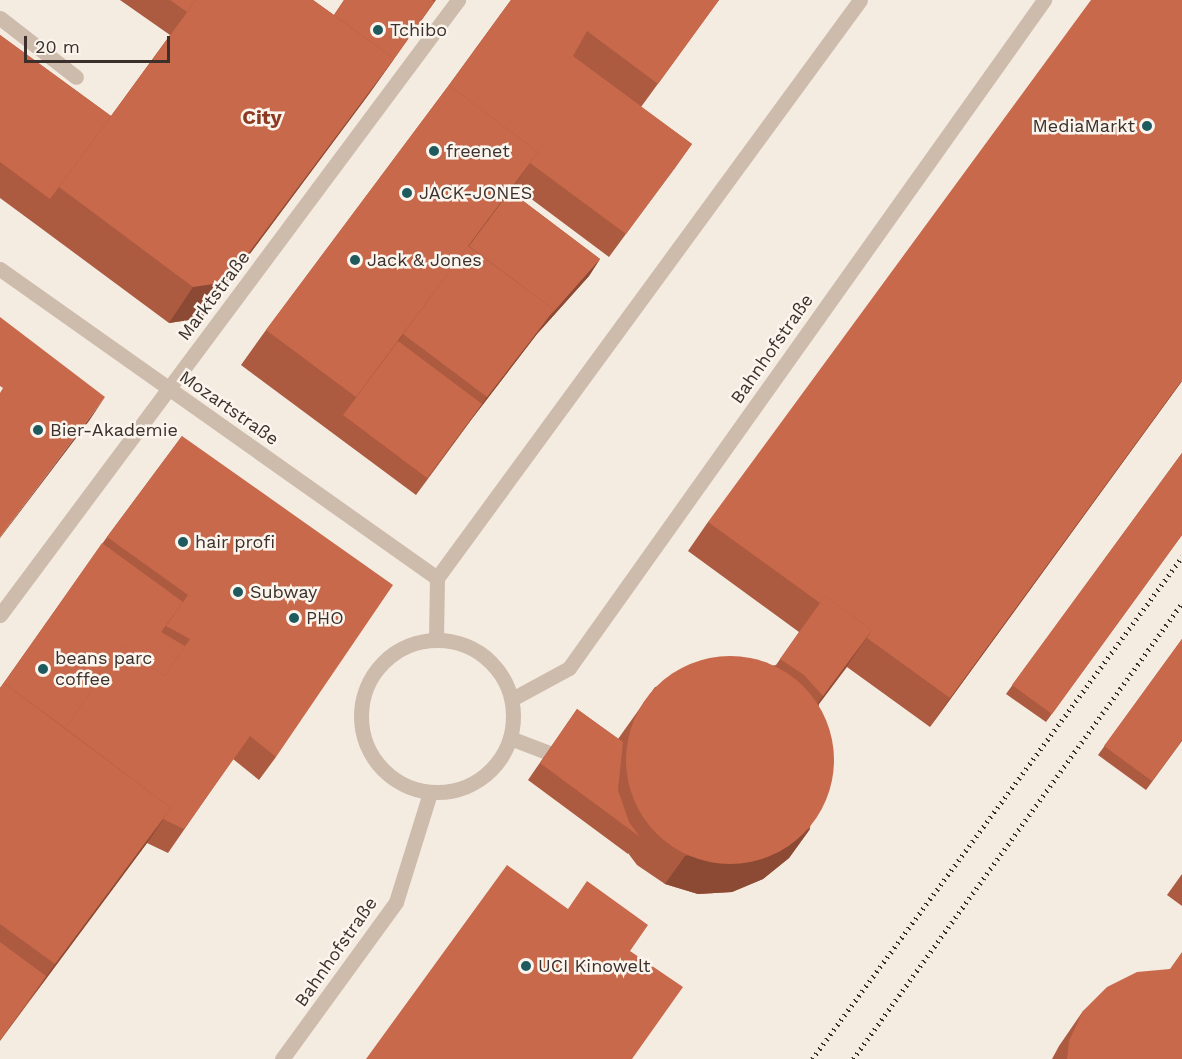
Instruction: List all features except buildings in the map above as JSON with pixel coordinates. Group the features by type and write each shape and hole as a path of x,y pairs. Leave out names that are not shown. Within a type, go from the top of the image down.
{"street":[{"name":"Marktstraße","path":"0,615 458,0"},
{"path":"436,640 436,578 860,0"},
{"name":"Bahnhofstraße","path":"512,699 568,668 1044,0"},
{"path":"0,18 76,77"},
{"name":"Mozartstraße","path":"0,269 436,578"},
{"path":"436,640 463,644 483,654 501,673 512,699 514,725 505,753 476,783 430,793 406,788 377,765 362,734 361,704 374,671 405,646 436,640"},
{"path":"510,738 547,752"},
{"name":"Bahnhofstraße","path":"282,1059 396,902 430,793"}],"railway":[{"path":"812,1059 1182,557"},
{"path":"853,1059 1182,603"}],"place":[{"name":"Tchibo","path":"378,30"},
{"name":"MediaMarkt","path":"1147,126"},
{"name":"freenet","path":"434,151"},
{"name":"JACK-JONES","path":"407,193"},
{"name":"Jack & Jones","path":"355,260"},
{"name":"Bier-Akademie","path":"38,430"},
{"name":"hair profi","path":"183,542"},
{"name":"Subway","path":"238,592"},
{"name":"PHO","path":"294,618"},
{"name":"beans parc coffee","path":"43,669"},
{"name":"UCI Kinowelt","path":"526,966"}],"district":[{"name":"City","path":"262,117"}]}
